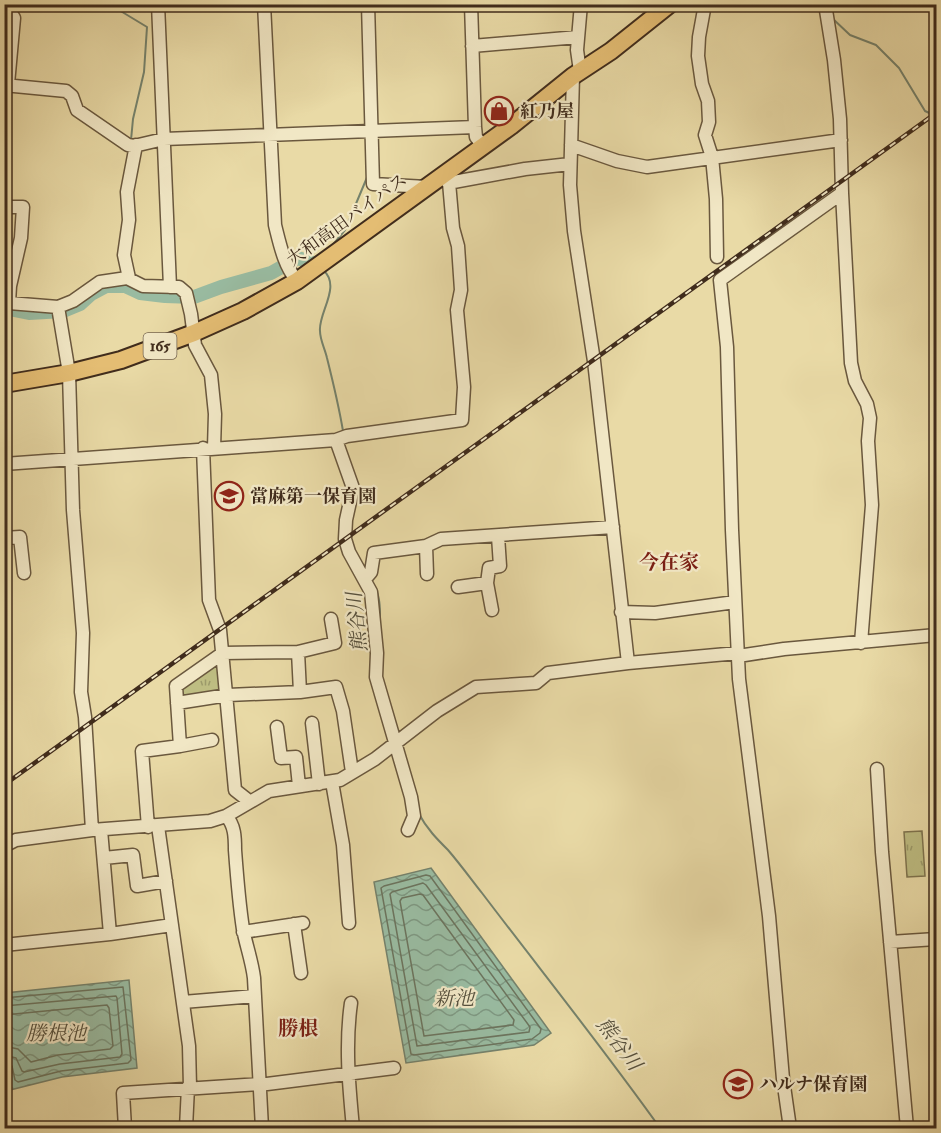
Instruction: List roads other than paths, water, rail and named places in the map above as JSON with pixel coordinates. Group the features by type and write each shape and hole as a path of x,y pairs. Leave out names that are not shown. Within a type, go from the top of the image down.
{"highway":[{"name":"大和高田バイパス","path":"4,384 69,373 121,360 194,333 243,310 297,276 325,262 427,187 448,177 482,145 511,126 576,74 611,51 670,4"}],"street":[{"path":"158,4 170,287"},
{"path":"264,4 273,207 279,243 297,276"},
{"path":"368,4 373,184 427,187"},
{"path":"471,4 475,127 476,137 482,145"},
{"path":"581,4 570,164 574,231 594,361 628,663"},
{"path":"705,4 698,56 702,84 708,101 709,122 705,135 712,157 716,199 717,257"},
{"path":"825,4 834,60 841,140 851,363 855,381 867,404 870,417 868,460 872,505 861,643"},
{"path":"4,7 14,18 6,85 66,91 72,96 77,110 133,145 164,139 475,127"},
{"path":"472,46 578,37"},
{"path":"571,145 617,161 647,167 841,140"},
{"path":"125,278 124,255 129,220 127,192 133,145"},
{"path":"4,464 342,438 462,420 464,387 457,310 461,290 458,246 453,228 448,177 570,164"},
{"path":"790,1128 783,1079 769,916 739,679 727,347 720,280 842,193"},
{"path":"4,207 23,207 21,238 10,286 9,303 58,311 100,282 125,278 143,286 179,287 186,293 195,345 211,375 215,414 209,448 209,600 220,630 228,695 235,790 249,801"},
{"path":"58,311 69,373 75,554 83,633 81,692 96,830 104,858 110,934"},
{"path":"342,438 353,488 346,520 345,539 354,564 368,576"},
{"path":"408,830 414,816 400,740 376,677 377,652 368,576 374,553 426,546 441,539 613,527"},
{"path":"492,610 487,583 489,568 500,566 498,536"},
{"path":"4,538 20,537 24,573"},
{"path":"426,546 427,574"},
{"path":"458,587 487,583"},
{"path":"621,612 655,613 735,602"},
{"path":"180,746 176,686 223,653 298,652 335,643 331,619"},
{"path":"4,846 16,840 96,830 210,821 226,816 249,801 269,792 340,780 400,740 437,711 476,687 536,683 548,673 628,663 936,635"},
{"path":"298,652 300,692"},
{"path":"177,703 228,695 300,692 336,687 343,711 352,772"},
{"path":"312,723 343,845 349,923"},
{"path":"277,727 281,759 296,758 299,786"},
{"path":"186,1128 189,1047 166,881 153,826 142,751 212,740"},
{"path":"877,769 907,1128"},
{"path":"226,816 235,833 238,893 243,932 250,954 255,996 262,1128"},
{"path":"104,858 133,855 137,886 166,881"},
{"path":"243,932 298,924 302,973"},
{"path":"4,945 172,925"},
{"path":"890,942 936,939"},
{"path":"183,1002 255,996"},
{"path":"351,1003 348,1024 348,1074 353,1128"},
{"path":"125,1128 123,1093 259,1084 394,1068"}],"water":[{"name":"新池","path":"431,868 551,1033 534,1045 406,1063 374,882"},
{"name":"勝根池","path":"129,980 137,1068 62,1077 10,1090 4,1049 5,993"}],"waterway":[{"path":"109,4 147,27 144,72 133,119 131,140"},
{"path":"832,18 850,35 876,45 899,68 925,111 936,116"},
{"path":"331,247 345,230 368,175"},
{"name":"熊谷川","path":"4,308 29,313 63,311 80,304 91,294 106,286 125,286 140,293 194,297 271,273 298,258 316,264"},
{"name":"熊谷川","path":"323,270 328,276 330,292 320,324 320,334 334,385 343,431"},
{"name":"熊谷川","path":"373,584 379,598 380,625"},
{"name":"熊谷川","path":"419,814 572,1010 660,1128"}],"railway":[{"path":"4,785 936,113"}],"place":[{"name":"紅乃屋","path":"499,111"},
{"name":"當麻第一保育園","path":"229,496"},
{"name":"ハルナ保育園","path":"738,1084"}],"district":[{"name":"今在家","path":"669,562"},
{"name":"勝根","path":"298,1028"}]}
